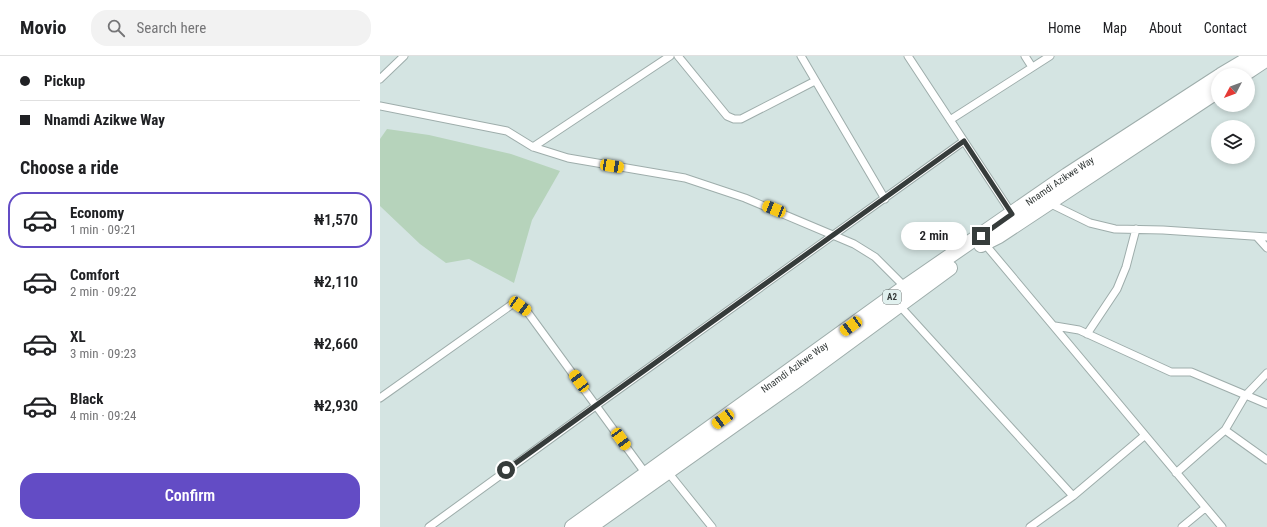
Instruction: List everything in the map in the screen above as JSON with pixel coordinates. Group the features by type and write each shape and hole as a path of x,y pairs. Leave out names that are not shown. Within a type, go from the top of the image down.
{"highway":[{"path":"1232,68 1252,56"},
{"path":"1254,68 1267,60"},
{"name":"Nnamdi Azikwe Way","path":"572,527 905,287 1067,175 1211,82"},
{"name":"Nnamdi Azikwe Way","path":"590,527 798,379 983,242 999,236 1211,96"}],"street":[{"path":"380,79 404,56"},
{"path":"533,146 670,56"},
{"path":"678,56 727,116 734,119 741,119 815,81"},
{"path":"801,56 885,199"},
{"path":"908,56 1012,214"},
{"path":"1025,56 1032,68"},
{"path":"950,120 1050,56"},
{"path":"380,106 507,131 533,146 568,158 685,178 745,198 854,244 875,257 905,287"},
{"path":"429,527 597,404 964,141"},
{"path":"1049,203 1090,223 1115,228 1267,237"},
{"path":"1087,334 1117,289 1126,267 1136,229"},
{"path":"1257,237 1267,248"},
{"path":"983,242 1055,326 1144,436 1222,527"},
{"path":"380,398 514,303 526,310 597,404 646,474"},
{"path":"899,304 1072,496"},
{"path":"1055,326 1079,330 1171,372 1191,372 1267,404"},
{"path":"1176,474 1225,430 1245,396 1267,373"},
{"path":"1225,430 1267,460"},
{"path":"1030,527 1072,496 1144,436"},
{"path":"667,471 712,527"},
{"path":"1182,527 1205,508"}],"green space":[{"path":"387,129 429,135 511,154 560,171 532,220 514,283 469,259 446,263 420,244 380,206 380,139"}],"route":[{"path":"506,470 964,141 1012,214 981,236"}]}
